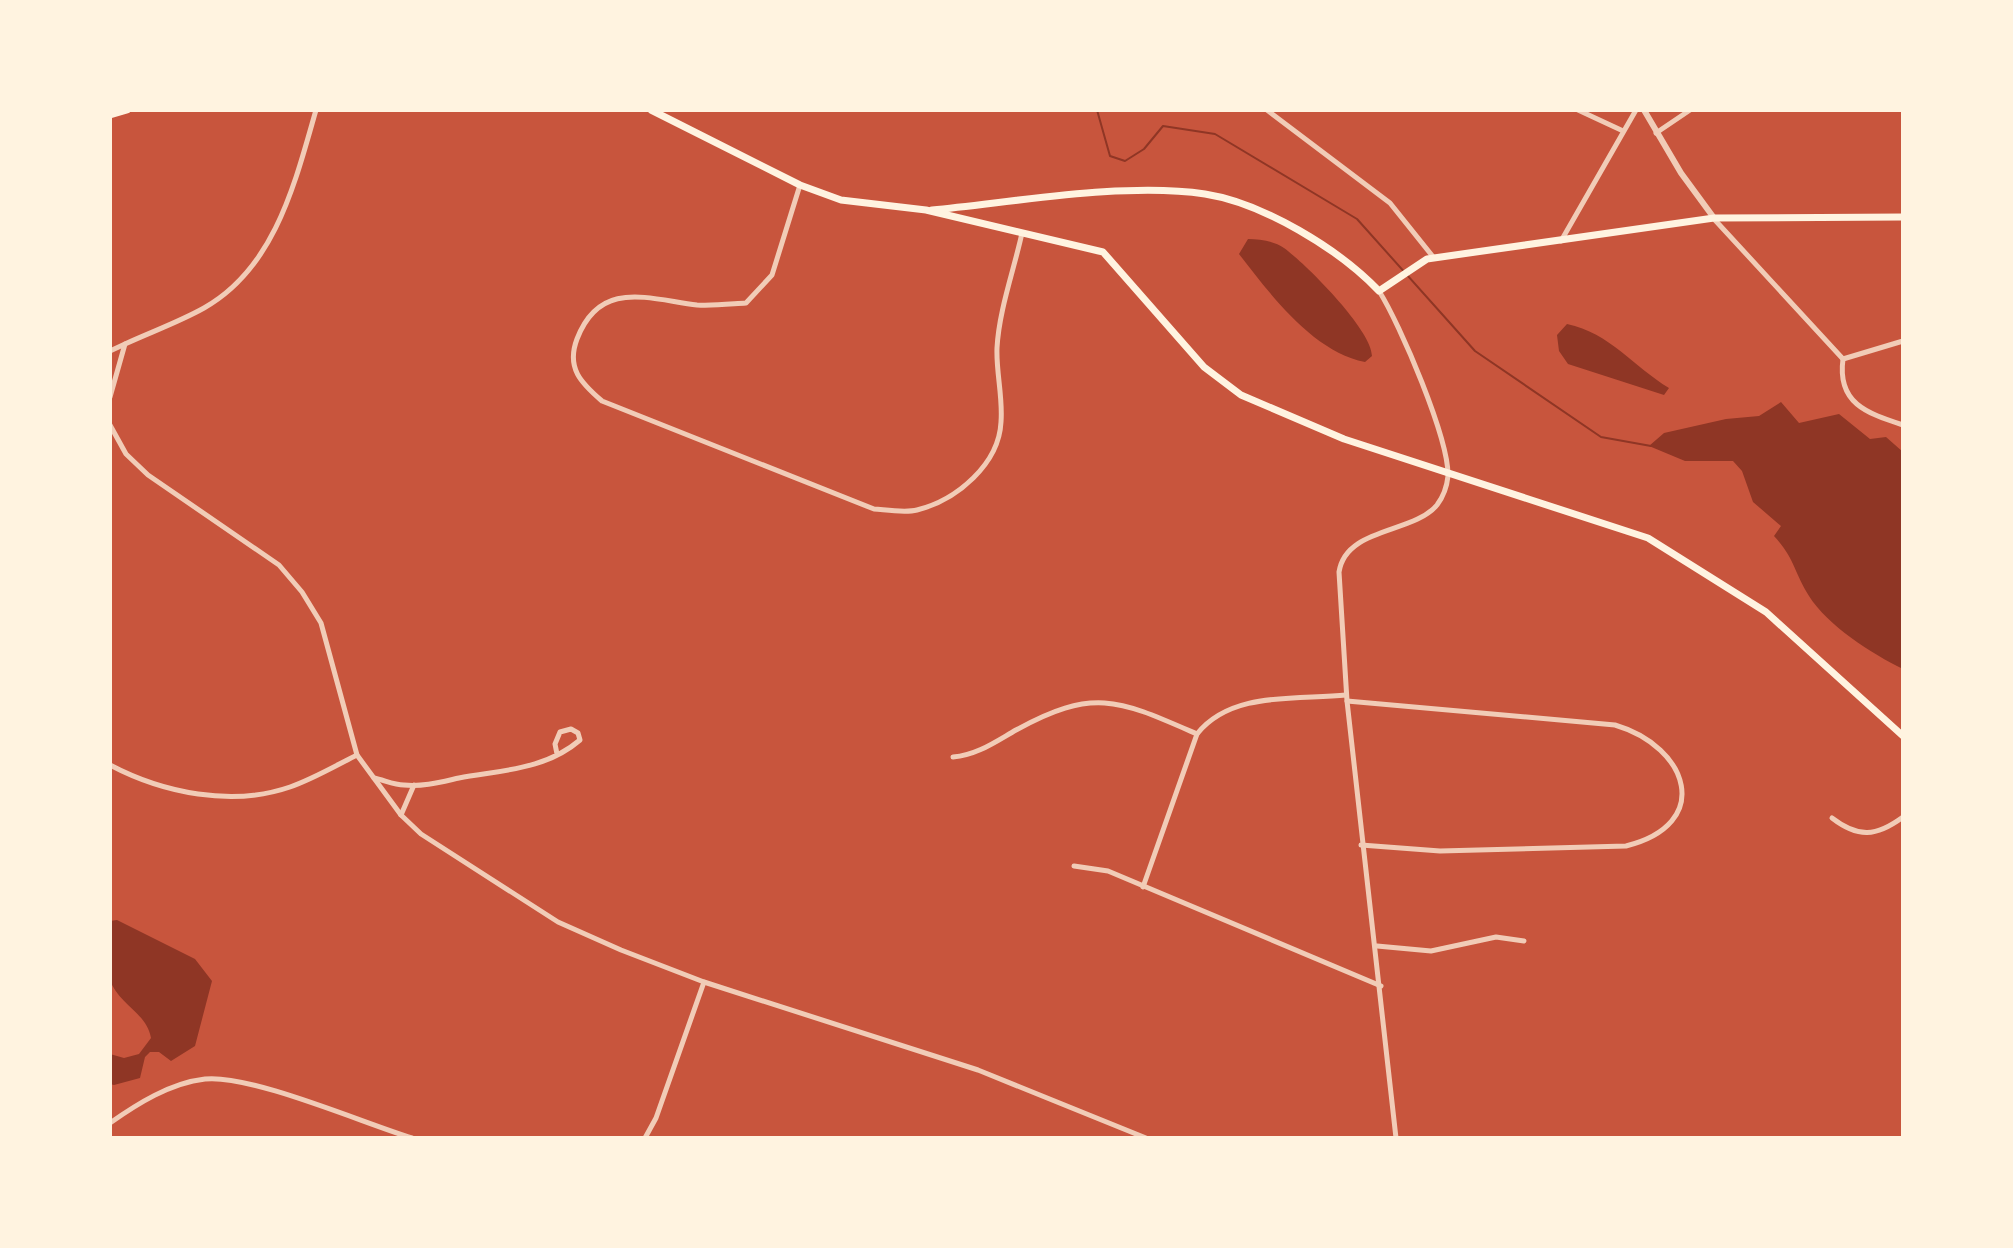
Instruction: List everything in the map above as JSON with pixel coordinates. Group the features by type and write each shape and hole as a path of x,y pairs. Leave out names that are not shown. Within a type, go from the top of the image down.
{"main road":[{"path":"110,115 127,110"},
{"path":"651,110 800,185 841,200 926,210 1103,252 1204,367 1241,395 1344,439 1448,475 1606,522 1679,555 1766,612 1903,736"},
{"path":"926,210 1151,190 1207,194 1269,215 1310,238 1379,291 1430,258 1561,242 1714,218 1903,217"}],"street":[{"path":"110,351 206,307 253,267 280,220 316,110"},
{"path":"1267,110 1390,203 1430,258"},
{"path":"1578,110 1621,130"},
{"path":"1561,242 1621,130 1636,110"},
{"path":"1644,110 1656,133 1714,218 1843,359 1842,387 1851,398 1876,416 1903,425"},
{"path":"1656,133 1690,110"},
{"path":"800,185 772,275 746,303 700,305 636,295 604,303 584,322 572,351 578,380 602,401 874,509 916,511 952,495 974,479 994,450 1002,424 997,350 999,327 1022,232"},
{"path":"1379,291 1406,341 1440,437 1448,475 1443,495 1432,510 1363,542 1341,562 1339,605 1361,845 1377,946 1396,1138"},
{"path":"1843,359 1903,341"},
{"path":"110,397 125,344"},
{"path":"110,425 126,454 148,475 279,565 302,592 321,623 357,755 401,815 421,834 558,922 704,982 977,1069 1146,1138"},
{"path":"1143,887 1197,734 1215,714 1233,706 1347,698 1615,725 1639,734 1663,750 1678,772 1681,787 1675,817 1666,830 1646,841 1626,846 1440,851 1361,845"},
{"path":"953,757 970,755 1049,712 1079,703 1127,705 1197,734"},
{"path":"373,778 414,785 526,769 557,754 580,740 578,733 571,729 560,732 555,744 557,754"},
{"path":"110,765 176,789 230,798 288,788 357,755"},
{"path":"401,815 414,785"},
{"path":"1832,818 1856,834 1886,827 1903,817"},
{"path":"1074,866 1108,871 1381,986"},
{"path":"1377,946 1431,951 1496,937 1524,941"},
{"path":"645,1138 656,1118 704,982"},
{"path":"110,1123 145,1099 202,1079 235,1079 412,1138"}],"shaded area":[{"path":"1248,239 1280,246 1307,268 1350,315 1361,330 1372,356 1365,362 1346,356 1328,347 1294,319 1239,254"},
{"path":"1567,324 1582,328 1609,343 1669,388 1664,395 1568,364 1559,351 1557,335"},
{"path":"1781,402 1799,423 1839,414 1870,439 1886,437 1903,452 1903,669 1851,638 1817,607 1774,536 1781,526 1753,502 1742,471 1733,461 1685,461 1649,446 1664,433 1726,419 1759,416"},
{"path":"117,920 195,959 212,981 195,1046 171,1061 159,1052 150,1052 145,1057 140,1078 114,1085 110,1084 110,1054 124,1058 139,1054 151,1038 144,1022 119,996 110,980 110,921"}],"waterway":[{"path":"1097,110 1110,156 1125,161 1144,149 1163,126 1215,134 1357,219 1475,351 1601,437 1651,446"}]}
